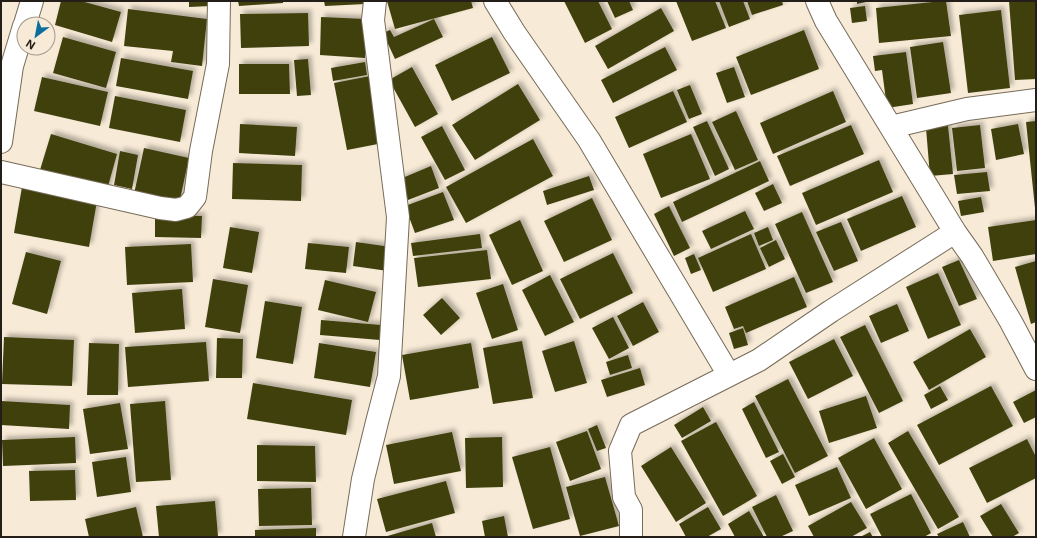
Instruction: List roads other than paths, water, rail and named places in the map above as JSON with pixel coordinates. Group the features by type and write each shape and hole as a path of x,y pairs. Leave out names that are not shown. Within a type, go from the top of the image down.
{"street":[{"path":"27,16 32,1"},
{"path":"1,172 160,208 176,210 187,207 195,197 201,151 218,64 219,1"},
{"path":"354,537 364,479 389,376 398,217 373,20 375,1"},
{"path":"495,1 514,32 589,140 729,376"},
{"path":"817,1 826,21 955,232 972,256 1011,322 1036,369"},
{"path":"1,142 12,66 16,52"},
{"path":"891,127 967,109 1036,100"},
{"path":"631,537 631,510 624,497 620,451 631,425 759,360 831,311 955,232"}]}
